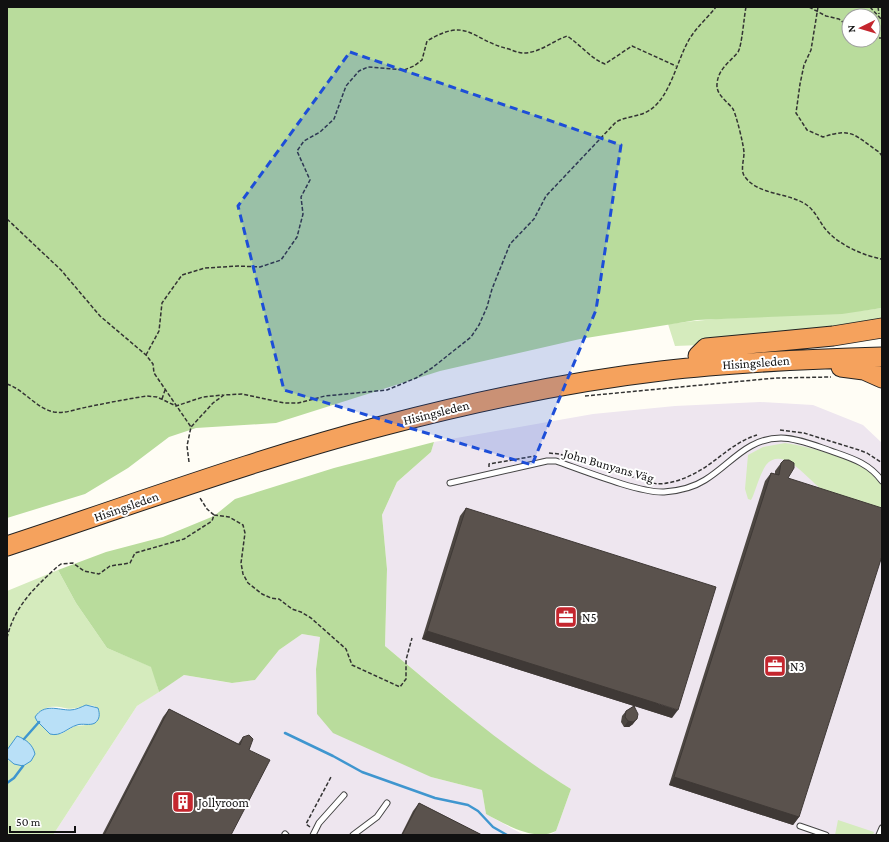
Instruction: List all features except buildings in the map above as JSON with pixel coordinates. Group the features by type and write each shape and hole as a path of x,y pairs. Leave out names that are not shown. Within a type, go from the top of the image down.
{"highway":[{"path":"698,356 706,348 833,336 882,328"},
{"name":"Hisingsleden","path":"7,535 260,450 418,405 552,376 658,360 698,356 807,348 882,346"},
{"name":"Hisingsleden","path":"7,546 272,458 375,428 456,407 534,391 626,375 677,369 778,360 882,357"},
{"path":"778,360 786,367 827,366 854,368 872,373 882,378"}],"lane":[{"name":"John Bunyans Väg","path":"450,483 546,461 556,461 645,490 664,492 684,488 704,481 748,446 764,440 782,438 816,446 859,461 875,471 882,481"},
{"path":"313,835 319,823 344,794"},
{"path":"353,835 377,817 387,803"},
{"path":"800,826 826,835"},
{"path":"879,835 882,828"}],"path":[{"path":"7,384 14,386 42,408 54,412 65,412 143,397 162,399 176,406 203,397 242,394 284,403 298,403 325,396 387,390 416,378 432,368 471,338 479,325 510,244 534,219 546,196 616,122 623,118 649,111 663,96 690,37 716,7"},
{"path":"746,7 739,50 725,65 717,83 717,90 733,109 736,117 743,144 742,172 744,177 767,191 806,205 815,212 827,232 840,242 875,258 882,259"},
{"path":"809,7 826,16 841,21"},
{"path":"818,7 811,50 804,65 800,84 796,114 807,130 823,137 840,131 849,132 879,152 882,156"},
{"path":"146,355 159,331 162,303 182,275 205,268 238,266 260,267 281,260 297,237 303,214 301,197 310,180 297,151 304,141 320,132 334,119 346,86 359,71 368,67 404,70 414,66 422,60 427,41 441,33 454,30 468,31 498,47 524,53 541,48 567,36 579,44 593,59 605,64 632,46 676,66"},
{"path":"7,219 61,270 100,316 146,355 153,364 154,374 191,427"},
{"path":"578,397 776,378 835,377"},
{"path":"162,399 165,389"},
{"path":"189,462 187,446 191,427 213,403 224,395"},
{"path":"775,431 790,430 811,435 868,453 882,463"},
{"path":"547,454 560,454 652,483 662,484 698,473 741,442 759,434"},
{"path":"489,474 488,464 536,456"},
{"path":"196,496 203,494"},
{"path":"200,498 207,509 214,514 229,518 243,525 245,533 241,563 243,574 248,582 262,594 271,598 280,599 292,609 311,618 346,649 352,665 380,680 400,687 406,679 406,660 412,638"},
{"path":"7,638 13,618 23,601 61,564 73,563 84,571 99,574 110,566 130,564 135,553 191,535 212,521 214,514"},
{"path":"316,830 306,824 331,777"}],"highlighted area":[{"path":"350,52 621,145 596,310 532,465 284,390 238,206"}],"shaded area":[{"path":"760,402 813,405 863,425 882,443 882,835 550,835 556,831 571,789 538,769 493,736 385,646 387,569 382,515 397,482 431,452 434,442 593,414 675,406"},
{"path":"302,634 320,637 316,669 317,714 431,777 482,790 486,814 524,835 53,835 137,706 184,675 231,683 255,680 279,650"}],"green space":[{"path":"7,7 882,7 882,308 842,314 697,320 580,339 440,371 276,423 196,428 169,437 128,468 85,494 7,518"},
{"path":"882,308 882,323 701,345 675,346 668,324 721,319 829,313"},
{"path":"434,442 431,452 397,482 382,515 387,569 385,646 499,739 571,789 556,831 547,834 529,833 511,827 486,814 482,790 431,777 333,733 317,714 316,669 320,637 302,634 279,650 255,680 232,683 184,675 159,692 151,667 107,648 76,603 58,570 106,552 163,537 214,516 235,499 334,468"},
{"path":"785,443 822,451 864,468 881,482 883,492 882,510 844,499 824,491 796,467 781,459 773,460 766,465 751,500 748,499 745,489 748,455 763,447"},
{"path":"58,570 76,603 107,648 152,667 159,692 137,706 53,835 7,835 7,758 9,761 19,737 17,736 7,750 7,591","holes":["86,705 95,706 86,725 75,726 61,734 51,734 37,721 38,713 48,707 70,709"]},
{"path":"838,820 874,832 873,835 835,835"}],"water":[{"path":"86,705 98,708 99,716 95,723 73,726 54,735 50,734 35,717 43,710 51,708 72,710"},
{"path":"17,736 29,743 35,754 31,761 23,766 14,764 7,758 7,750"}],"waterway":[{"path":"24,739 39,722"},
{"path":"285,733 362,772 435,798 468,805 478,811 493,827 507,835"},
{"path":"7,783 14,778 23,766"}],"place":[{"name":"N5","path":"566,617"},
{"name":"N3","path":"775,666"},
{"name":"Jollyroom","path":"183,802"}]}
